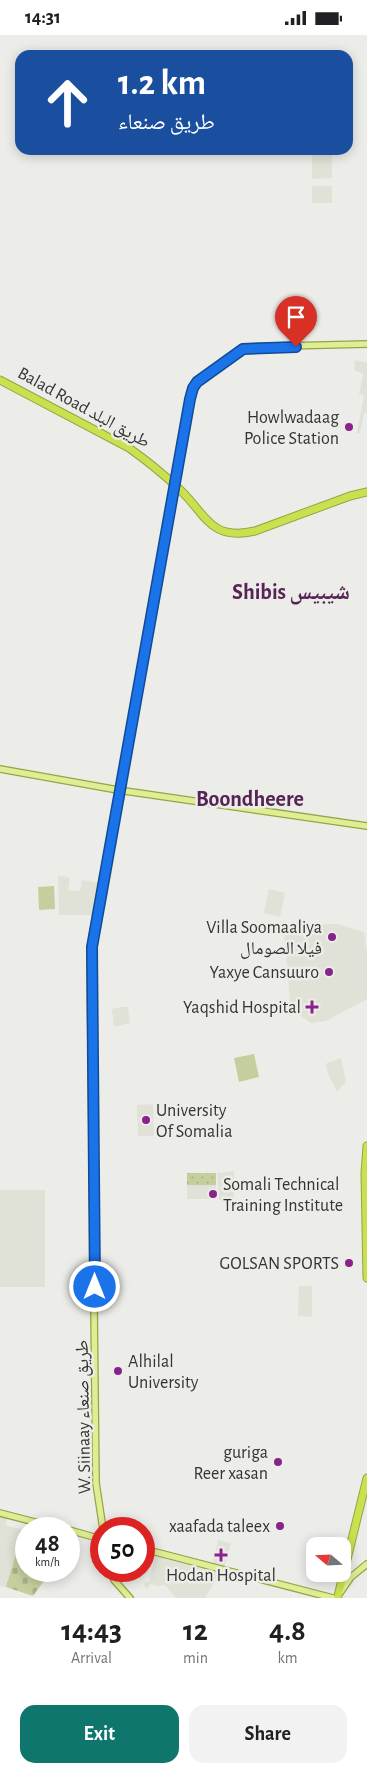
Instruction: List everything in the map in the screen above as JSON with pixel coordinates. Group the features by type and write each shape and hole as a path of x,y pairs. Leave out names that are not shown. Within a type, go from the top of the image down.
{"highway":[{"name":"Balad Road طريق البلد","path":"0,379 126,446 175,484 208,522 222,530 240,534 255,531 350,496 367,492"},
{"path":"367,1146 365,1173 367,1278"},
{"path":"367,1155 367,1204"},
{"path":"340,1596 367,1478"},
{"path":"340,1596 367,1485"}],"main road":[{"path":"91,989 90,950 184,428 195,384 243,349 367,345"},
{"path":"0,769 119,791 367,826"},
{"path":"99,903 91,958 91,989 96,1483 101,1517"},
{"name":"W. Siinaay طريق صنعاء","path":"91,989 98,1483 102,1517"},
{"path":"0,1514 15,1518"},
{"path":"0,1514 15,1518"},
{"path":"155,1553 326,1598"},
{"path":"265,1582 340,1596 351,1579 367,1565"},
{"path":"113,1582 128,1598"}],"shaded area":[{"path":"312,155 332,155 332,178 312,179"},
{"path":"312,186 332,186 332,203 312,203"},
{"path":"355,360 367,363 367,413 364,413 360,433 357,433 364,395 359,394 363,374 354,370"},
{"path":"58,875 70,878 68,890 80,891 82,880 100,883 94,915 59,915"},
{"path":"269,889 285,893 280,917 264,913"},
{"path":"283,921 295,925 337,924 364,932 367,953 367,999 326,1021 311,1023 295,1012 290,1001"},
{"path":"128,1007 130,1023 114,1027 112,1009"},
{"path":"341,1058 346,1082 337,1091 325,1064"},
{"name":"University Of Somalia","path":"153,1104 154,1136 138,1136 137,1105"},
{"path":"234,1171 234,1200 219,1200 217,1173"},
{"path":"187,1185 216,1185 217,1199 187,1199"},
{"path":"0,1190 45,1190 45,1287 0,1287"},
{"path":"299,1286 312,1286 312,1317 298,1316"},
{"path":"0,1517 7,1518 6,1525 15,1528 15,1557 6,1587 0,1586"},
{"name":"Hodan Hospital","path":"218,1540 231,1543 224,1569 212,1566"},
{"path":"155,1556 220,1574 205,1598 176,1598 165,1585 157,1586 150,1584 148,1589 144,1586 145,1582 155,1582"}],"green space":[{"path":"54,886 55,909 39,910 38,887"},
{"path":"254,1054 259,1077 239,1082 234,1058"},
{"path":"187,1173 216,1173 216,1185 187,1185"},
{"path":"15,1557 15,1582 43,1582 33,1596 6,1587"}],"place":[{"name":"Howlwadaag Police Station","path":"349,427"},
{"name":"Villa Soomaaliya فيلا الصومال","path":"332,937"},
{"name":"Yaxye Cansuuro","path":"329,972"},
{"name":"Yaqshid Hospital","path":"312,1007"},
{"name":"University Of Somalia","path":"146,1120"},
{"name":"Somali Technical Training Institute","path":"213,1194"},
{"name":"GOLSAN SPORTS","path":"349,1263"},
{"name":"Alhilal University","path":"118,1371"},
{"name":"guriga Reer xasan","path":"278,1462"},
{"name":"xaafada taleex","path":"280,1526"},
{"name":"Hodan Hospital","path":"221,1555"}],"district":[{"name":"Shibis شيبيس","path":"291,591"},
{"name":"Boondheere","path":"250,798"}],"route":[{"path":"95,1287 92,947 191,394 197,382 238,351 245,348 296,347"}]}
